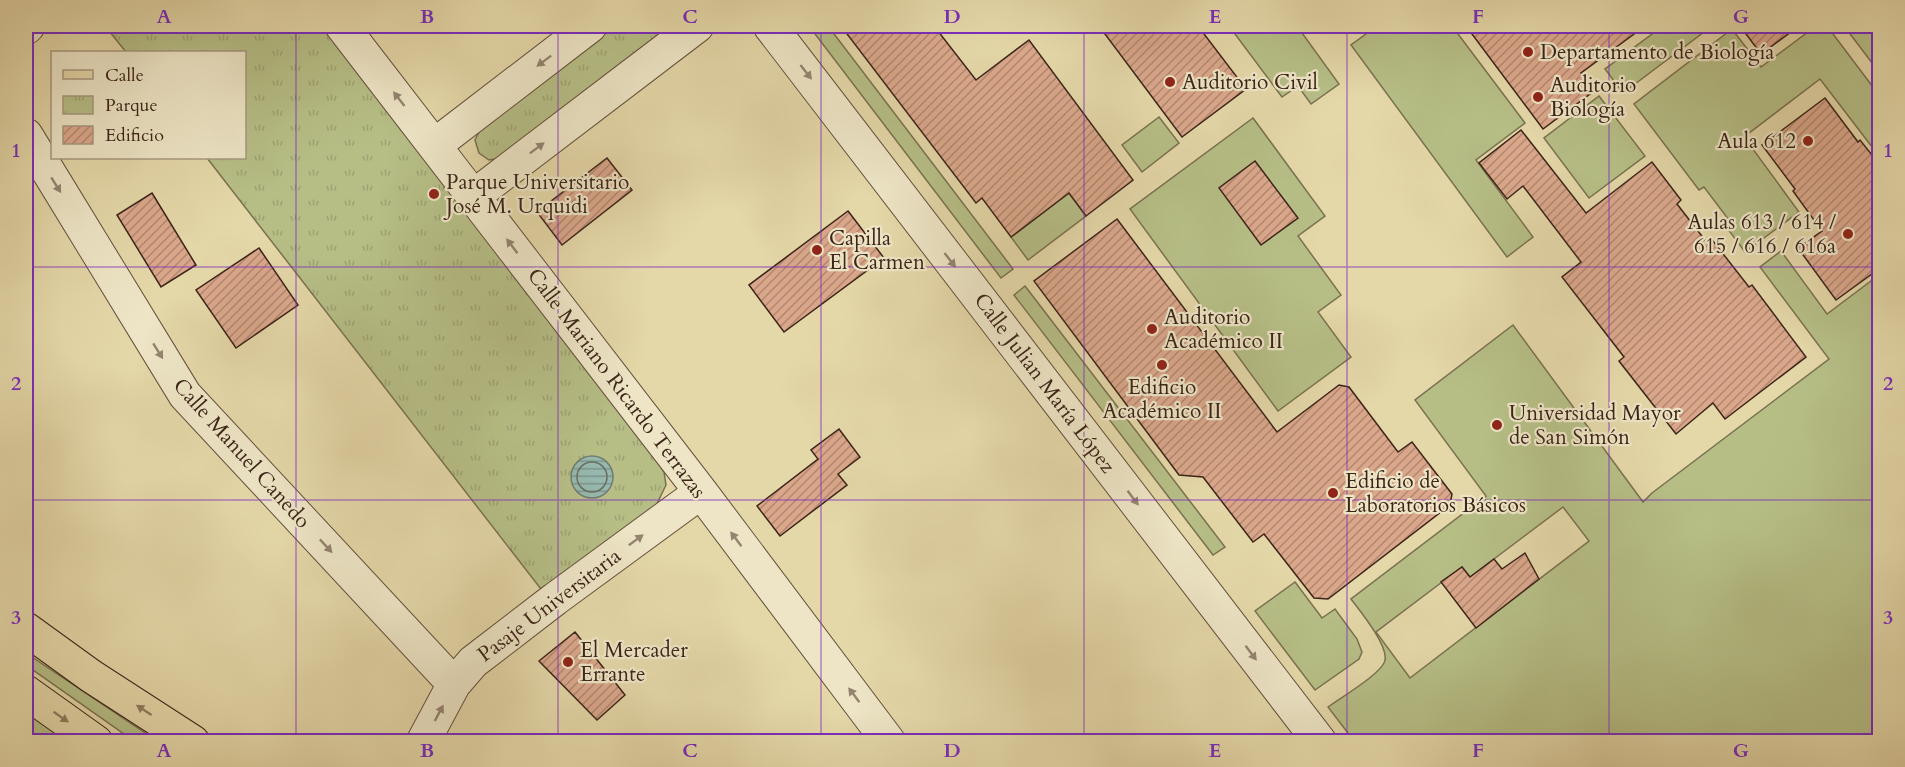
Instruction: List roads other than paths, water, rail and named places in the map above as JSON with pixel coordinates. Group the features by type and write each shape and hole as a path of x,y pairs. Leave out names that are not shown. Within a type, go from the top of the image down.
{"main road":[{"path":"26,629 91,676 193,741"},
{"path":"26,692 96,741"}],"street":[{"name":"Calle Mariano Ricardo Terrazas","path":"342,26 701,492 889,741"},
{"path":"435,145 590,26"},
{"path":"474,196 697,26"},
{"name":"Calle Julian María López","path":"770,26 1320,741"},
{"name":"Calle Manuel Canedo","path":"26,135 185,395 454,684"},
{"name":"Pasaje Universitaria","path":"423,741 454,684 473,662 701,492"}],"water":[{"path":"592,456 607,462 613,477 607,492 592,498 577,492 571,477 577,462"}],"place":[{"name":"Departamento de Biología","path":"1528,52"},
{"name":"Auditorio Civil","path":"1170,82"},
{"name":"Auditorio Biología","path":"1538,97"},
{"name":"Aula 612","path":"1808,141"},
{"name":"Parque Universitario José M. Urquidi","path":"434,194"},
{"name":"Aulas 613 / 614 / 615 / 616 / 616a","path":"1848,234"},
{"name":"Capilla El Carmen","path":"817,250"},
{"name":"Auditorio Académico II","path":"1152,329"},
{"name":"Edificio Académico II","path":"1162,365"},
{"name":"Universidad Mayor de San Simón","path":"1497,425"},
{"name":"Edificio de Laboratorios Básicos","path":"1333,493"},
{"name":"El Mercader Errante","path":"568,662"}]}
